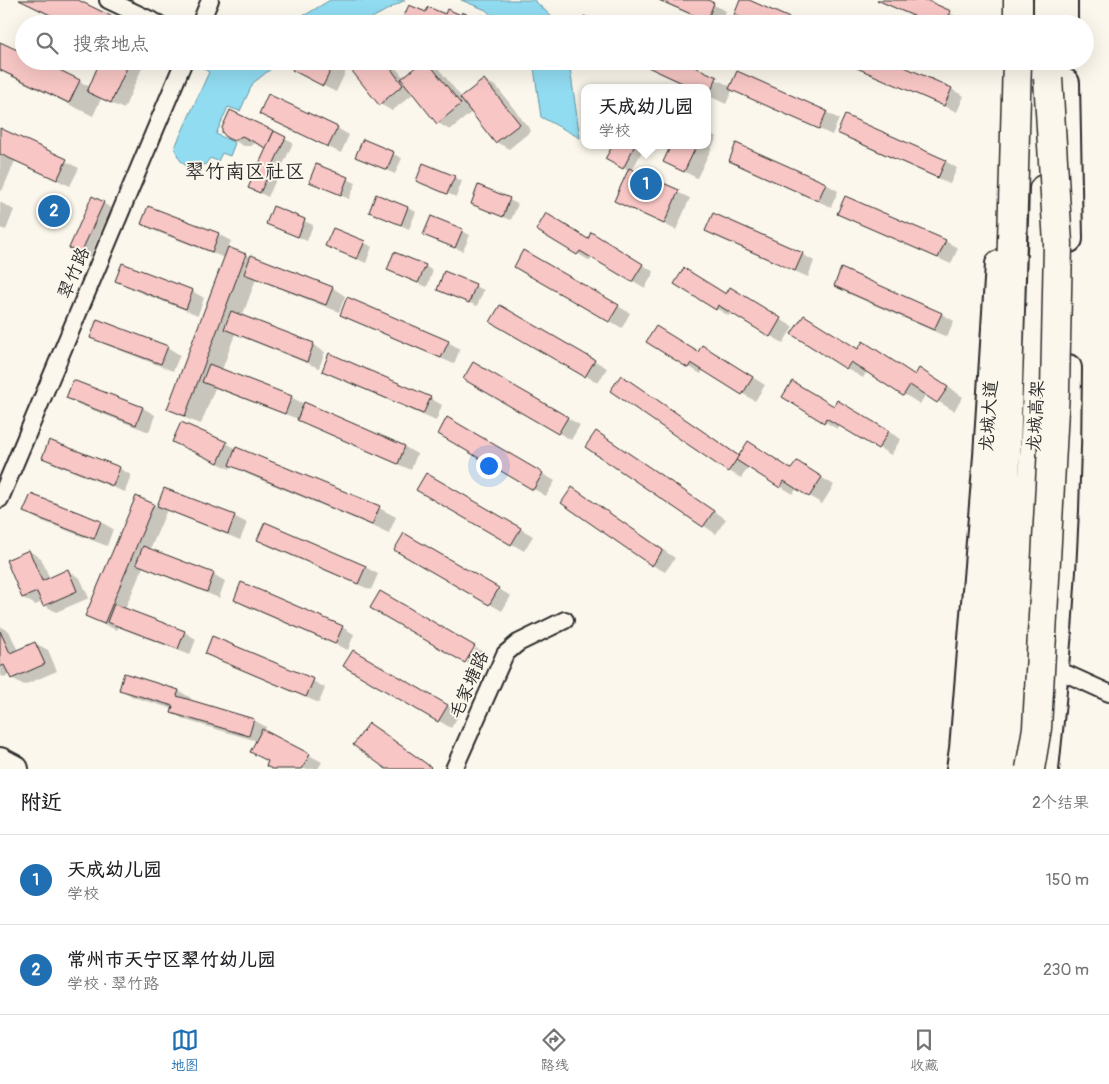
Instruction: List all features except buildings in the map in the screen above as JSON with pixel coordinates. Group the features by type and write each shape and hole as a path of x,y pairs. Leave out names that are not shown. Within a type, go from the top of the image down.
{"highway":[{"path":"1018,0 1018,15"},
{"path":"1048,0 1048,15"},
{"name":"龙城高架","path":"982,769 989,713 1004,527 1017,70"},
{"path":"1030,769 1037,728 1056,381 1058,244 1055,70"},
{"name":"龙城高架","path":"1009,769 1029,539 1055,70"}],"main road":[{"path":"1006,15 1007,0"},
{"path":"1058,15 1059,0"},
{"path":"1064,0 1064,15"},
{"name":"龙城大道","path":"960,769 989,427 1002,206 1005,70"},
{"path":"1022,769 1038,529 1055,70"},
{"path":"1045,769 1056,669 1068,440 1069,198 1056,70"},
{"path":"1038,529 1068,440"},
{"path":"0,761 15,769"}],"street":[{"path":"108,0 140,15"},
{"path":"204,15 210,0"},
{"name":"翠竹路","path":"0,499 180,70"},
{"name":"毛家塘路","path":"454,769 505,654 518,643 566,620"},
{"path":"1056,669 1109,693"}],"water":[{"path":"330,0 405,0 378,15 303,15"},
{"path":"461,0 534,0 550,15 491,15 486,10"},
{"path":"206,70 270,70 253,83 240,111 228,107 216,134 235,143 230,156 222,153 218,161 210,158 205,165 197,163 194,171 181,161 175,147 209,72"},
{"path":"534,70 570,70 580,138 541,117"}],"place":[{"name":"天成幼儿园","path":"646,184"},
{"name":"常州市天宁区翠竹幼儿园","path":"54,211"}],"district":[{"name":"翠竹南区社区","path":"245,171"}]}
